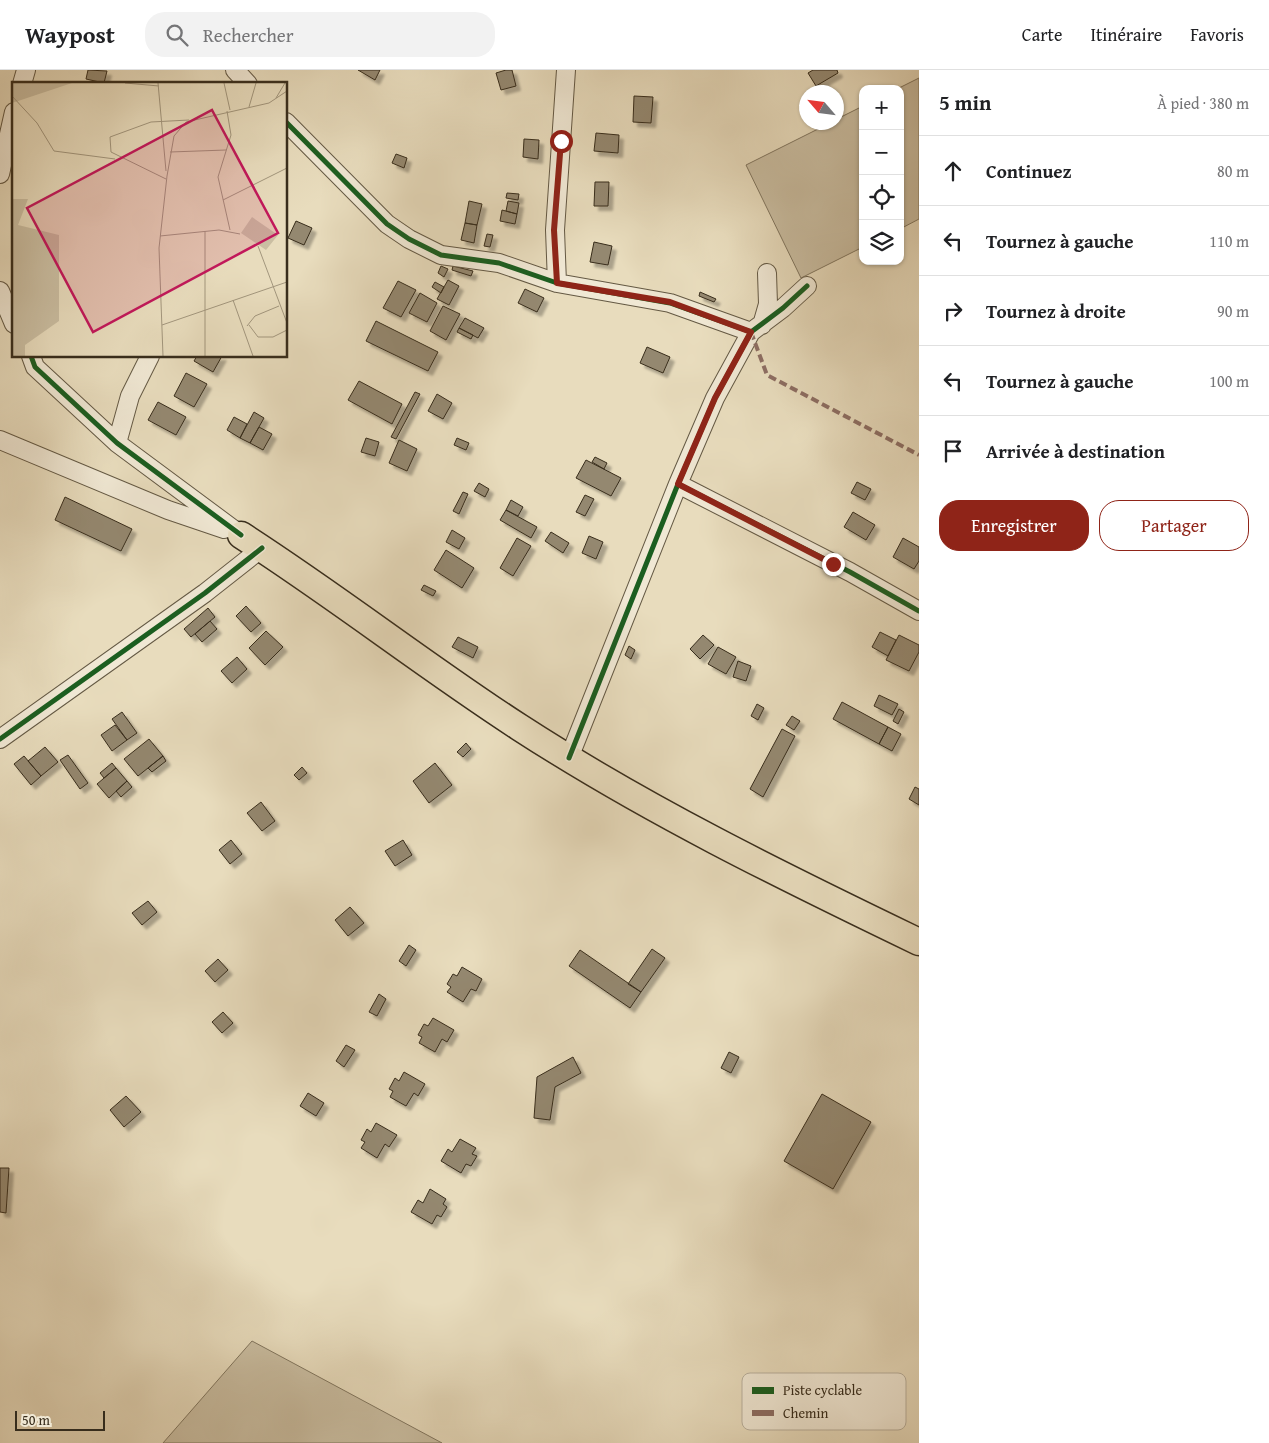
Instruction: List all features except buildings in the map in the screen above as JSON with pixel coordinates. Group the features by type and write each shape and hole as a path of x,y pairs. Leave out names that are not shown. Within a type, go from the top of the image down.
{"highway":[{"path":"251,542 519,727 638,800 709,839 919,942"}],"street":[{"path":"235,70 246,82"},
{"path":"557,283 554,230 566,70"},
{"path":"0,174 12,121"},
{"path":"288,124 387,224 409,239 442,255 499,263 557,283 670,302 756,329"},
{"path":"569,758 678,484 715,398 756,329 768,304 767,273"},
{"path":"756,329 807,286"},
{"path":"0,291 12,319"},
{"path":"32,358 36,367 117,443 251,542"},
{"path":"117,443 130,396 149,358"},
{"path":"0,440 168,510 251,542"},
{"path":"678,484 850,572 919,611"},
{"path":"0,739 205,592 251,542"}],"shaded area":[{"path":"919,78 919,219 904,227 904,130 904,86"},
{"path":"859,108 859,249 801,278 746,165 816,130 844,130 844,116"},
{"path":"252,1341 442,1443 163,1443"}],"marked path":[{"path":"751,332 767,375 919,455"}],"cycle path":[{"path":"288,124 387,224 409,239 441,255 499,263 557,283 670,303 751,332"},
{"path":"569,758 678,484 715,398 751,332 783,308 807,286"},
{"path":"32,358 35,367 117,443 241,535"},
{"path":"678,484 850,572 919,611"},
{"path":"0,739 205,593 262,548"}],"route":[{"path":"561,141 554,230 557,283 670,302 751,332 715,398 678,484 833,564"}]}
